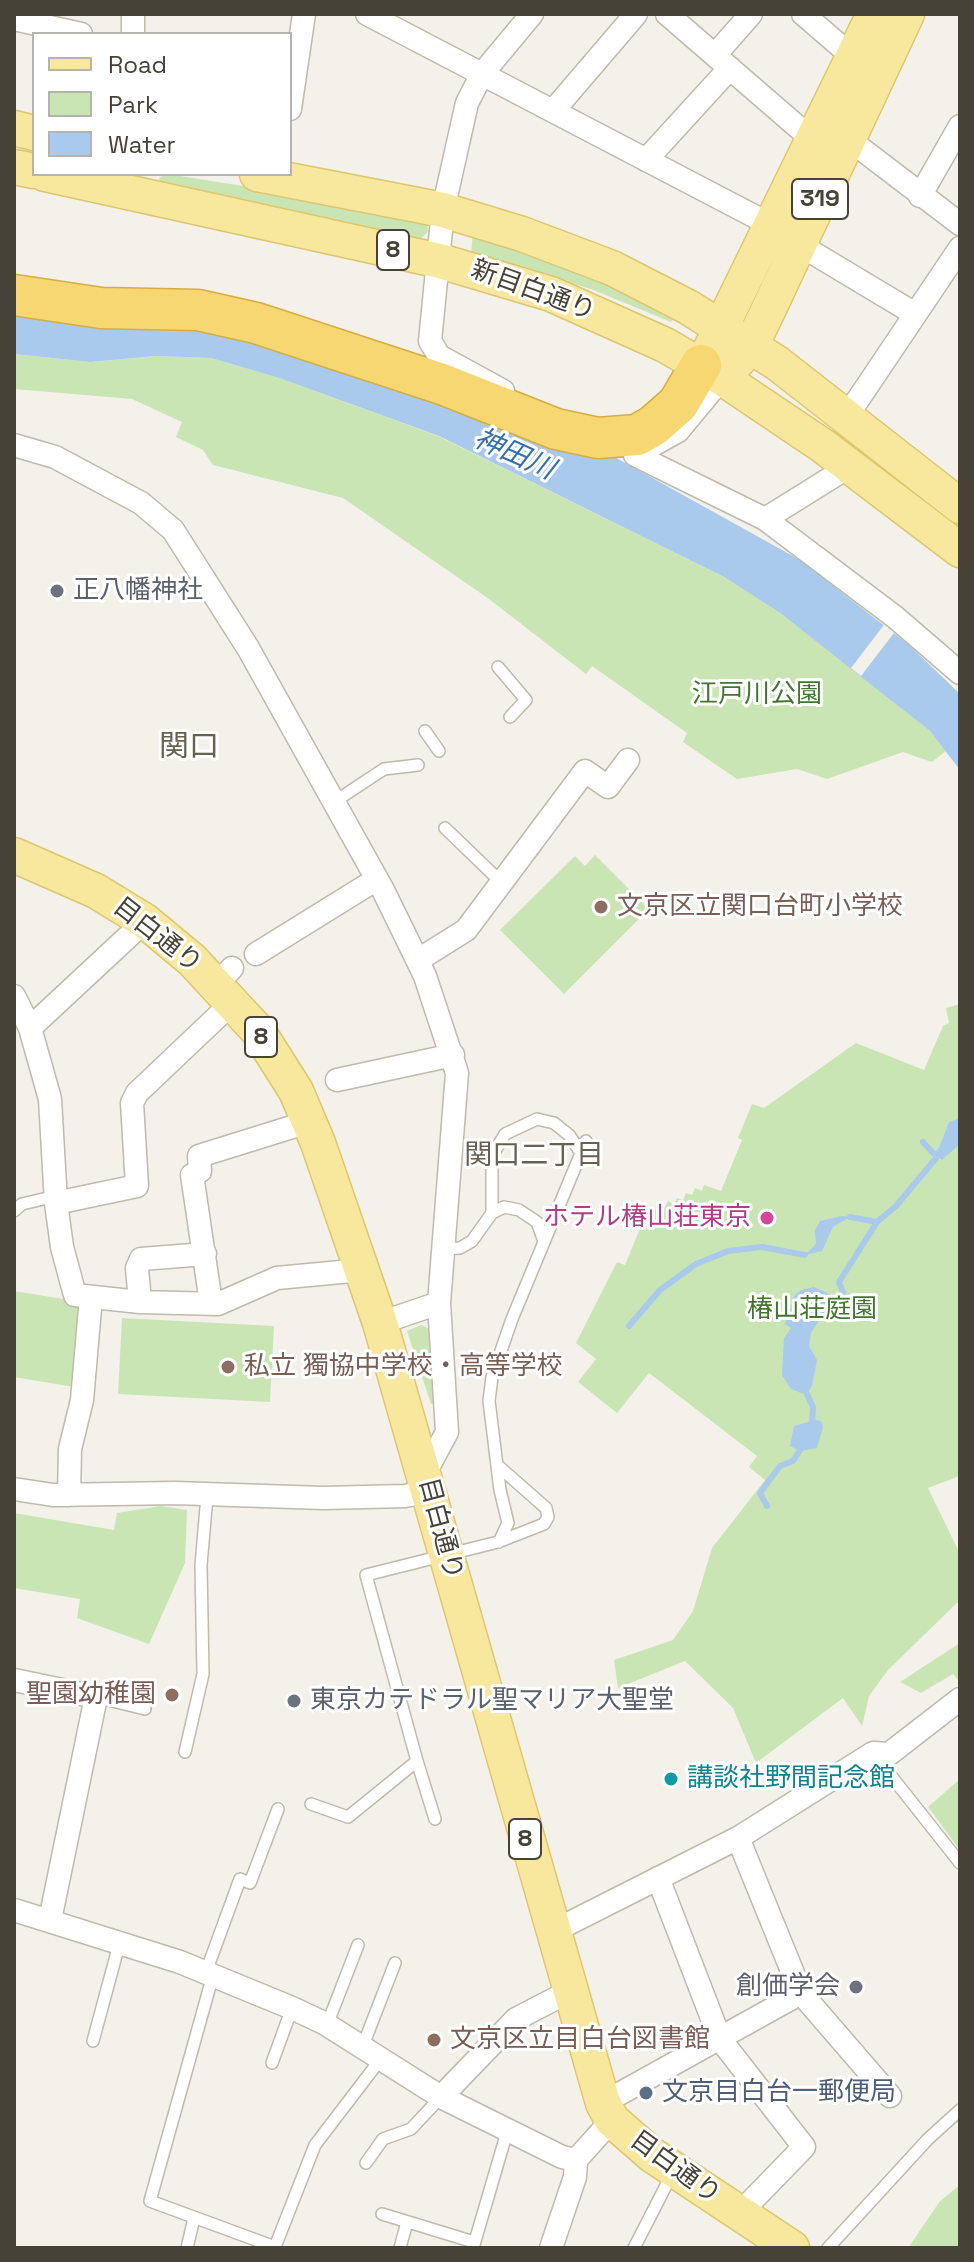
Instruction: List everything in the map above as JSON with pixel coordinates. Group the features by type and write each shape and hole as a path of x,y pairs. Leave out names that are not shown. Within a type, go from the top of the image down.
{"highway":[{"path":"14,295 101,308 198,310 256,323 427,380 556,429 598,438 637,435 667,417 703,367"}],"main road":[{"name":"319","path":"703,367 751,346 814,141 874,14"},
{"name":"319","path":"703,367 723,328 787,236 847,138 907,14"},
{"name":"新目白通り","path":"62,176 132,184 440,261 551,294 703,367 850,466 960,550"},
{"name":"新目白通り","path":"277,176 443,210 522,234 612,268 751,346 956,495"},
{"name":"目白通り","path":"14,855 96,891 145,921 227,985 258,1031 315,1094 362,1270 428,1482 568,1992 607,2112 674,2171 792,2248"}],"street":[{"path":"292,95 304,14"},
{"path":"367,14 787,236 915,314"},
{"path":"553,111 636,14"},
{"path":"667,14 814,141"},
{"path":"646,160 722,61 751,14"},
{"path":"803,14 853,57"},
{"path":"529,15 482,74 467,103 443,210 430,341 433,349 533,410 580,424 624,420 646,410 703,367"},
{"path":"14,19 72,32"},
{"path":"920,196 960,126"},
{"path":"847,138 960,224"},
{"path":"847,416 960,248"},
{"path":"703,367 678,431 635,455 765,519 895,617 960,673"},
{"path":"14,445 55,457 141,503 173,530 248,648 377,879 418,960 453,1055 457,1090 439,1303 447,1432 428,1482 405,1496 350,1498 175,1493 69,1495 14,1489"},
{"path":"765,519 850,466"},
{"path":"418,960 466,930 541,825 585,771 608,787 628,760"},
{"path":"256,954 377,879"},
{"path":"30,1028 145,921"},
{"path":"56,1200 137,1186 132,1103 227,985"},
{"path":"14,996 30,1028 50,1099 56,1200 62,1247 75,1295 140,1302 211,1303 277,1278 362,1270"},
{"path":"211,1303 192,1175 200,1171 199,1156 292,1127 315,1094 453,1055"},
{"path":"140,1302 137,1268 141,1259 205,1254"},
{"path":"69,1495 70,1449 82,1400 91,1297"},
{"path":"380,1323 439,1303"},
{"path":"14,1680 96,1697 50,1920"},
{"path":"552,1932 738,1838 873,1753 889,1754 960,1699"},
{"path":"738,1838 801,1993 890,2096"},
{"path":"658,1878 720,2039 804,2147 739,2214"},
{"path":"14,1910 120,1941 210,1973 292,2008 327,2025 441,2097 507,2132 576,2160"},
{"path":"441,2097 516,2019 568,1992"},
{"path":"551,2248 575,2177 576,2160 607,2112 720,2039 801,1993"}],"lane":[{"path":"498,667 526,700 510,717"},
{"path":"425,731 439,751"},
{"path":"334,802 384,769 418,765"},
{"path":"445,828 502,883"},
{"path":"492,1213 492,1156 505,1134 537,1119 569,1135 581,1153"},
{"path":"498,1542 508,1523 489,1401 492,1377 586,1141"},
{"path":"14,1211 22,1204 56,1200"},
{"path":"443,1249 460,1248 472,1241 492,1213 504,1207 519,1210 537,1222 544,1241"},
{"path":"435,1819 366,1575 498,1542 535,1529 548,1517 546,1508 505,1476 497,1465"},
{"path":"185,1752 203,1674 201,1565 207,1496"},
{"path":"96,1697 145,1709"},
{"path":"873,1753 960,1863"},
{"path":"311,1804 348,1817 417,1761"},
{"path":"278,1809 250,1883 240,1879 210,1973 150,2201 275,2247 315,2145 371,2054 395,1963"},
{"path":"93,2041 120,1941"},
{"path":"327,2025 358,1945"},
{"path":"272,2063 292,2008"},
{"path":"366,2163 383,2139 411,2129 441,2097"},
{"path":"828,2248 928,2139 960,2110"},
{"path":"382,2214 474,2245 507,2132"},
{"path":"634,2248 674,2171"},
{"path":"187,2248 194,2218"},
{"path":"400,2248 407,2222"}],"green space":[{"path":"180,176 338,201 427,223 428,232 419,240 162,186 159,178"},
{"path":"473,231 549,257 676,315 671,322 591,289 471,255"},
{"name":"江戸川公園","path":"14,354 90,362 157,356 211,358 279,378 438,436 724,577 780,613 861,676 930,731 946,751 932,762 903,752 827,779 797,769 737,779 683,742 687,733 592,666 586,674 489,599 343,498 213,465 203,450 176,437 182,422 132,399 14,389"},
{"path":"595,855 649,909 564,994 500,930 575,856 585,866"},
{"name":"椿山荘庭園","path":"960,1004 960,1476 928,1488 960,1554 960,1600 888,1670 869,1696 862,1726 843,1698 756,1763 733,1708 685,1661 618,1688 614,1660 673,1640 693,1611 712,1548 765,1480 749,1467 757,1456 649,1373 617,1413 578,1382 596,1359 576,1343 617,1262 625,1265 641,1226 648,1228 657,1206 664,1209 668,1201 674,1204 677,1198 683,1200 686,1193 692,1195 695,1188 702,1191 704,1185 721,1191 742,1140 738,1138 752,1104 764,1108 856,1043 924,1070 943,1026 949,1023 946,1008"},
{"path":"14,1291 82,1302 74,1387 14,1377"},
{"path":"122,1318 274,1326 270,1402 118,1394"},
{"path":"421,1325 434,1331 439,1402 431,1404 407,1331"},
{"path":"161,1506 187,1510 185,1563 149,1644 77,1618 80,1599 14,1588 14,1513 114,1530 117,1513"},
{"path":"960,1643 958,1680 953,1674 921,1693 900,1682"},
{"path":"960,1779 960,1850 928,1807"},
{"path":"960,2185 960,2248 908,2248 940,2201"}],"water":[{"name":"神田川","path":"14,289 129,302 611,455 800,560 909,645 960,694 960,770 930,731 780,613 724,577 439,436 279,378 211,358 156,356 90,362 14,354"},
{"path":"960,1118 960,1144 942,1160 933,1153 939,1148 949,1122"},
{"path":"850,1217 833,1227 822,1251 805,1255 816,1244 815,1230 820,1221"},
{"path":"814,1287 834,1296 839,1302 838,1307 823,1314 811,1333 809,1346 817,1360 812,1386 806,1395 791,1389 782,1375 784,1338 791,1328 785,1324 794,1296 801,1290"},
{"path":"821,1421 823,1427 817,1448 800,1451 790,1446 794,1426"}],"pier":[{"path":"884,625 894,633 861,676 851,668"}],"waterway":[{"path":"923,1142 933,1153"},
{"path":"831,1304 845,1297 839,1282 877,1222 896,1206 937,1157"},
{"path":"850,1217 877,1222"},
{"path":"629,1326 660,1290 696,1264 728,1251 762,1247 805,1255"},
{"path":"804,1388 813,1407 812,1426"},
{"path":"767,1506 760,1493 780,1466 793,1461 802,1447"}],"place":[{"name":"正八幡神社","path":"57,591"},
{"name":"文京区立関口台町小学校","path":"601,907"},
{"name":"ホテル椿山荘東京","path":"767,1218"},
{"name":"私立 獨協中学校・高等学校","path":"228,1367"},
{"name":"聖園幼稚園","path":"172,1695"},
{"name":"東京カテドラル聖マリア大聖堂","path":"294,1701"},
{"name":"講談社野間記念館","path":"671,1779"},
{"name":"創価学会","path":"856,1987"},
{"name":"文京区立目白台図書館","path":"434,2040"},
{"name":"文京目白台一郵便局","path":"646,2093"}],"district":[{"name":"関口","path":"189,748"},
{"name":"関口二丁目","path":"534,1156"}]}
